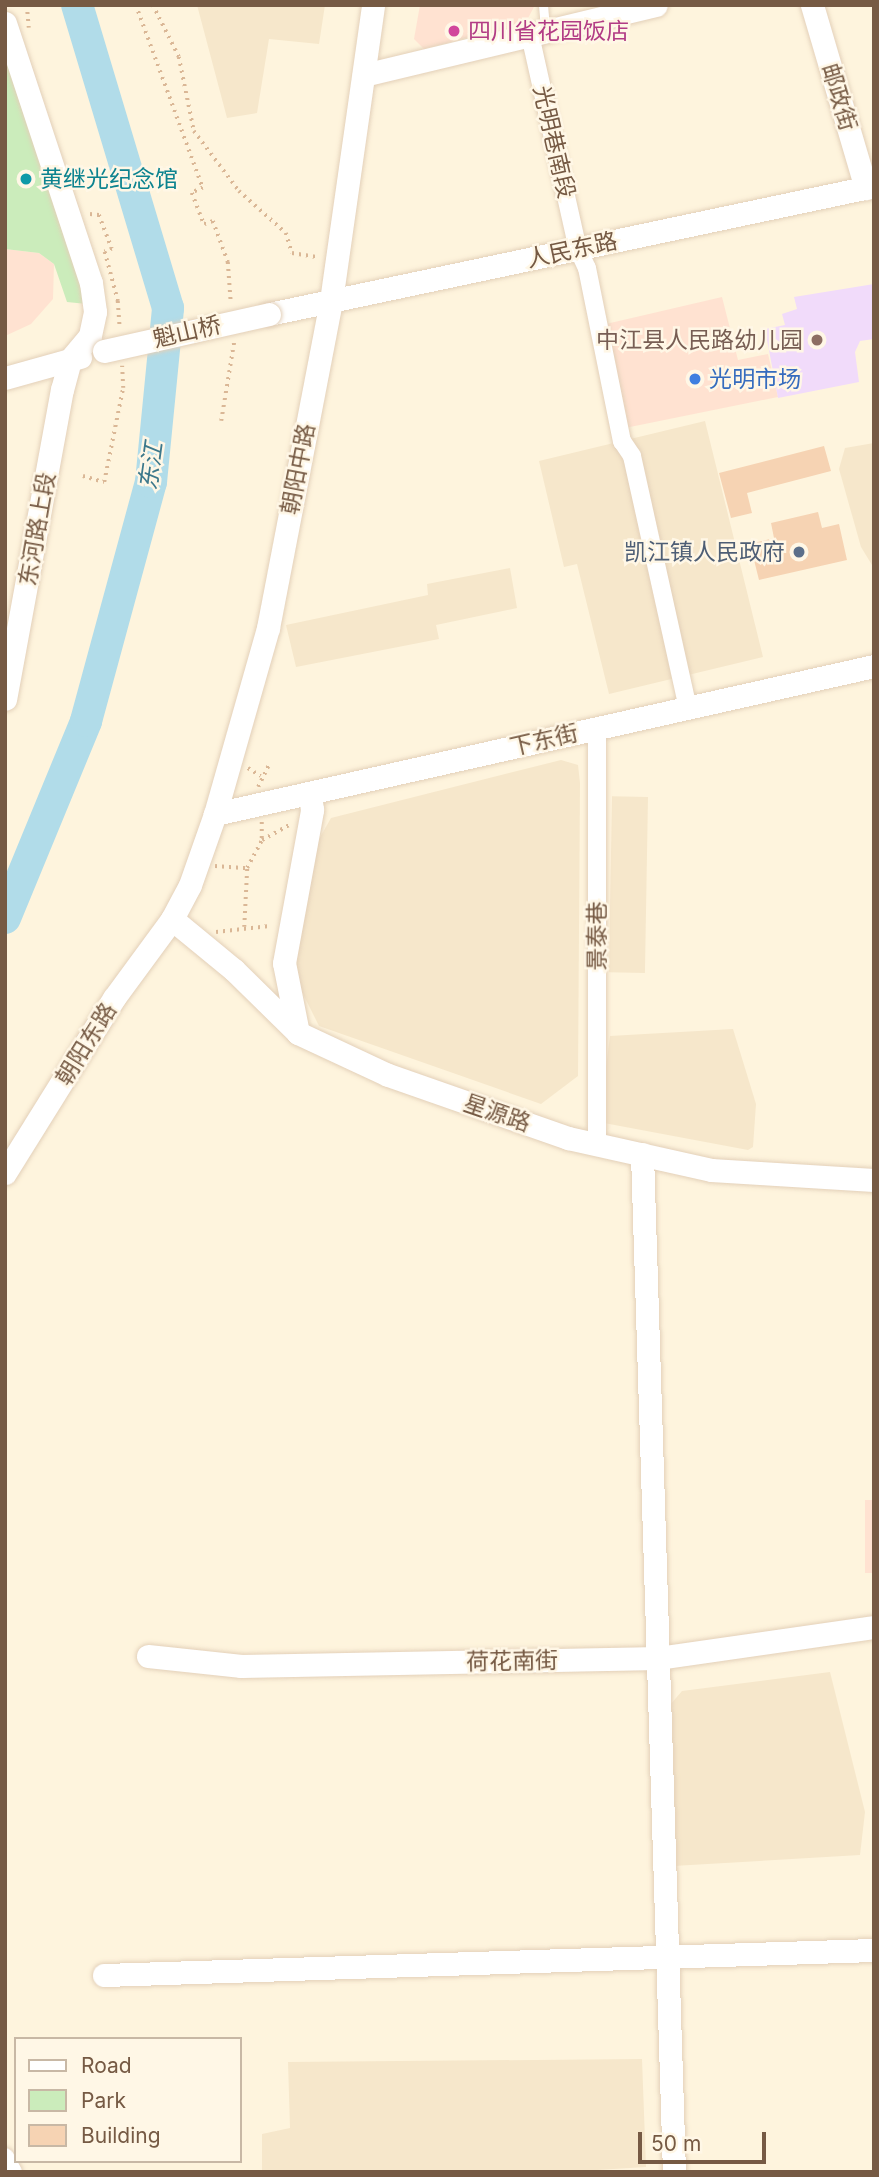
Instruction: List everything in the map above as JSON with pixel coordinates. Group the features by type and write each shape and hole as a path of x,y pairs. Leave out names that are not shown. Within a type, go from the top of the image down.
{"street":[{"name":"朝阳中路","path":"172,919 190,885 215,814 268,628 331,302 373,5"},
{"path":"364,75 656,5"},
{"name":"邮政街","path":"812,5 870,187"},
{"path":"5,23 92,283 95,312 90,336 70,360"},
{"name":"光明巷南段","path":"537,34 578,249 587,268 622,442 632,456 688,708"},
{"name":"人民东路","path":"270,314 870,187"},
{"name":"魁山桥","path":"5,378 104,351 270,314"},
{"name":"东河路上段","path":"5,699 70,360"},
{"name":"下东街","path":"215,814 874,666"},
{"name":"景泰巷","path":"597,729 597,1144"},
{"path":"299,1033 284,963 312,810 310,793"},
{"name":"星源路","path":"172,919 299,1033 388,1075 597,1144 711,1170 874,1180"},
{"name":"朝阳东路","path":"5,1173 114,998 172,919"},
{"path":"642,1154 674,2172"},
{"name":"荷花南街","path":"148,1656 241,1666 658,1658 874,1627"},
{"path":"104,1975 666,1954 874,1950"},
{"path":"5,2157 13,2172"}],"lane":[{"path":"537,34 543,5"}],"path":[{"path":"136,5 203,188 192,193 204,224 213,221 228,262 232,311"},
{"path":"153,5 179,57 194,131 217,167 286,233 292,253 337,261"},
{"path":"221,421 234,336"},
{"path":"258,791 261,776 269,764"},
{"path":"245,766 261,776"},
{"path":"244,927 247,868 262,839 261,816"},
{"path":"262,839 291,824"},
{"path":"208,864 247,868"},
{"path":"215,932 244,927 276,927"}],"shaded area":[{"path":"197,5 325,5 319,44 269,39 257,113 227,118"},
{"name":"四川省花园饭店","path":"420,5 535,5 526,22 424,49 414,39"},
{"path":"5,249 39,253 54,264 53,299 31,324 5,336"},
{"name":"中江县人民路幼儿园","path":"874,284 874,339 860,341 855,352 859,382 778,398 765,329 785,325 782,314 797,309 794,297"},
{"name":"光明市场","path":"722,297 738,360 768,354 778,397 625,428 606,324"},
{"path":"705,421 763,657 609,694 577,564 564,567 539,461"},
{"path":"874,443 872,565 861,547 839,469 845,448"},
{"path":"510,568 517,608 436,625 439,639 296,667 286,625 428,595 427,584"},
{"path":"561,760 578,765 580,783 578,1076 541,1104 319,1026 294,976 314,848 331,818"},
{"path":"612,796 648,797 645,973 609,972"},
{"path":"733,1029 756,1104 753,1147 748,1150 604,1123 602,1098 610,1036"},
{"path":"865,1500 874,1500 874,1573 865,1573"},
{"path":"830,1672 865,1812 860,1855 673,1866 670,1705 682,1691"},
{"path":"642,2059 646,2167 565,2172 262,2172 262,2134 290,2128 288,2062"}],"green space":[{"name":"黄继光纪念馆","path":"5,57 83,281 87,304 67,302 54,264 39,253 5,249"}],"building":[{"path":"824,446 831,471 747,493 752,513 731,518 719,473"},
{"name":"凯江镇人民政府","path":"818,512 822,528 839,524 847,560 759,580 750,544 774,538 771,523"}],"waterway":[{"name":"东江","path":"5,918 86,721 151,482 168,308 77,5"}],"place":[{"name":"四川省花园饭店","path":"454,31"},
{"name":"黄继光纪念馆","path":"26,179"},
{"name":"中江县人民路幼儿园","path":"817,340"},
{"name":"光明市场","path":"695,379"},
{"name":"凯江镇人民政府","path":"799,552"}]}
